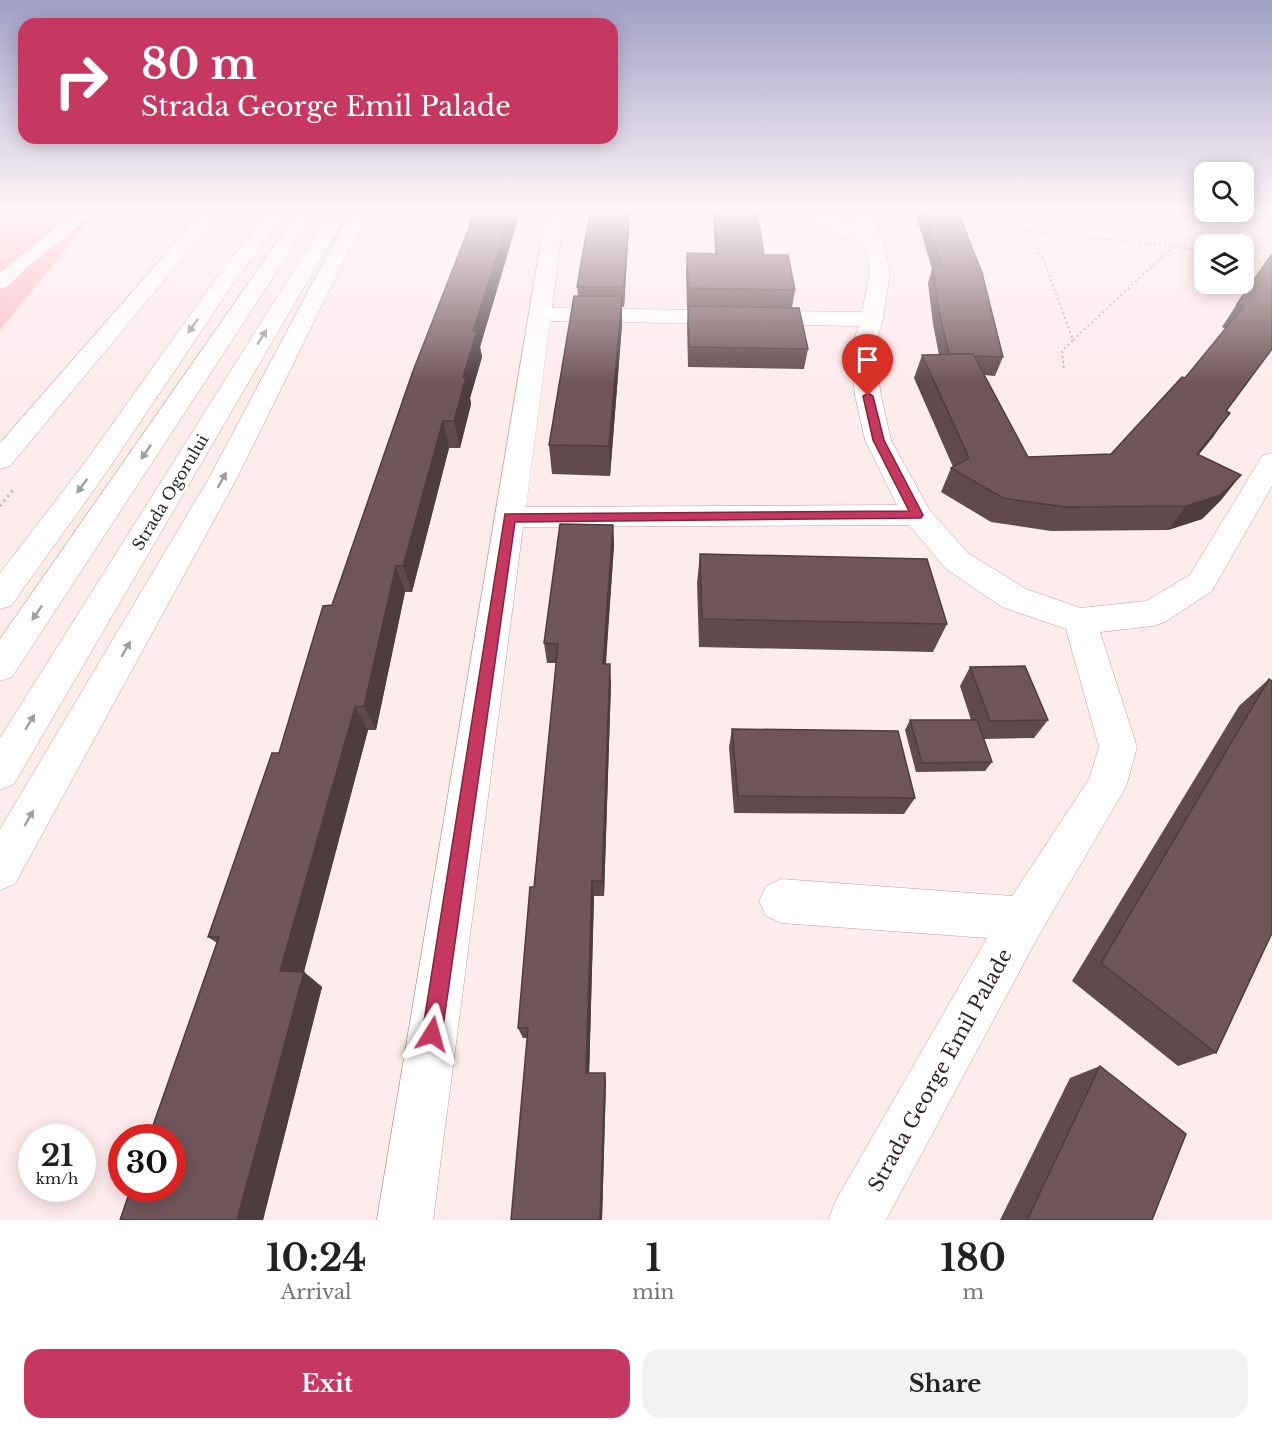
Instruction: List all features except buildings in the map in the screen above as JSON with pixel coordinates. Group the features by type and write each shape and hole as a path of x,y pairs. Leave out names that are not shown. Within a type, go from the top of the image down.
{"main road":[{"path":"0,283 15,269"},
{"path":"0,460 163,269"},
{"path":"0,597 96,467 233,269"},
{"path":"0,667 269,269"},
{"name":"Strada Ogorului","path":"0,772 305,269"},
{"path":"0,869 223,478 330,269"},
{"path":"405,1220 546,269"},
{"path":"879,269 872,319 862,350 868,396 879,440 917,515 957,561 1014,598 1080,621 1153,613 1201,583 1272,462"},
{"path":"539,314 872,319"},
{"path":"509,517 917,515"},
{"name":"Strada George Emil Palade","path":"856,1220 1023,919 1106,787 1118,747 1080,621"},
{"path":"781,902 1023,919"}],"path":[{"path":"1047,269 1073,340"},
{"path":"1064,369 1062,351 1150,269"}],"shaded area":[{"path":"0,269 50,269 0,330"}],"route":[{"path":"432,1034 509,517 917,515 879,440 868,396"}]}
